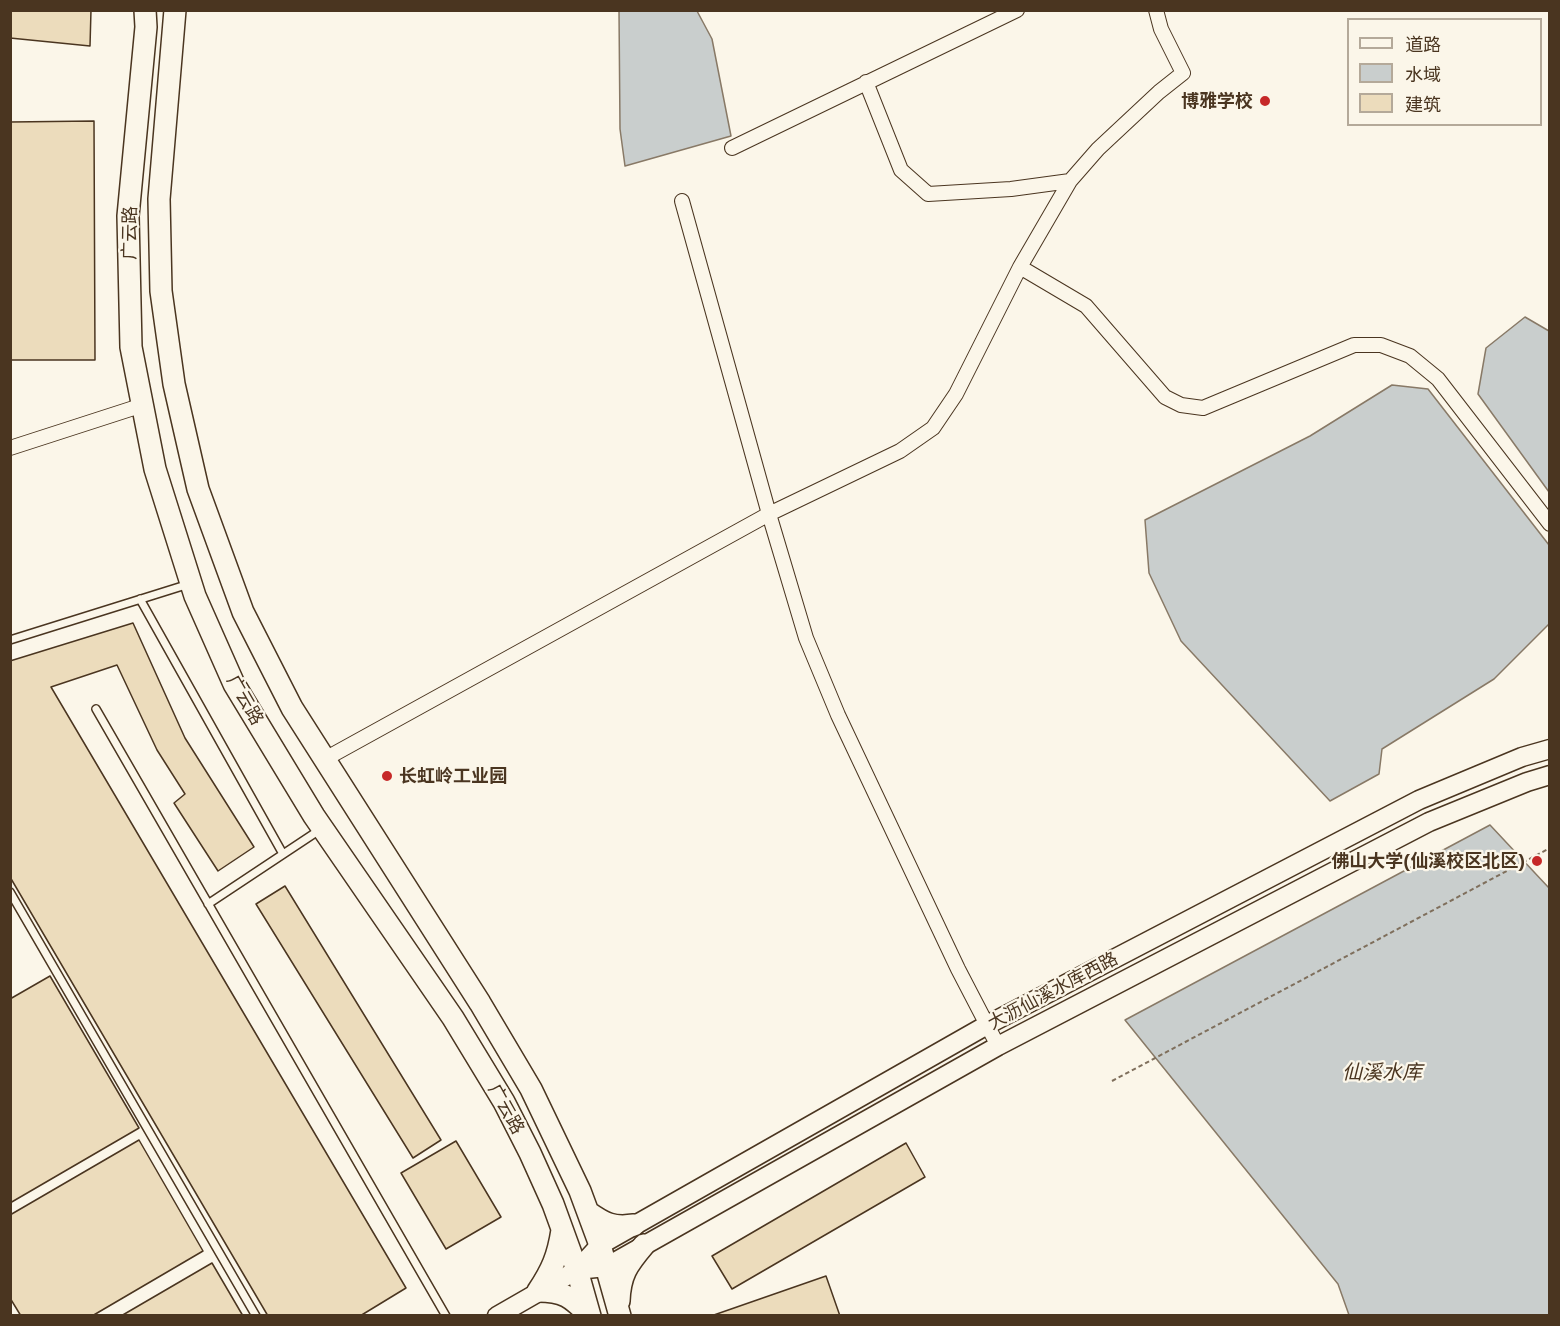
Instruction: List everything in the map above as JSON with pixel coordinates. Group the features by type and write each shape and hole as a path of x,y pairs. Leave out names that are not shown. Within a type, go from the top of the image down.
{"main road":[{"name":"广云路","path":"145,10 146,27 128,216 131,347 155,469 191,583 234,684 323,828 453,1018 504,1102 530,1153 562,1229 577,1270 589,1316"},
{"name":"广云路","path":"174,10 159,199 161,291 174,384 198,489 243,612 292,708 480,1003 531,1089 558,1142 588,1212 619,1312"},
{"path":"588,1212 603,1222 618,1227 634,1225"},
{"path":"538,1292 552,1270 559,1252 562,1229"},
{"path":"619,1312 620,1286 627,1265 644,1245"},
{"path":"538,1292 555,1291 572,1298 589,1316"}],"street":[{"path":"732,148 1017,10"},
{"path":"325,759 769,514 900,452 933,428 956,394 1020,267 1070,181 1098,149 1159,92 1183,73 1161,29 1156,10"},
{"path":"866,82 901,170 927,194 1011,189 1070,181"},
{"path":"682,201 806,638 838,715 953,958 998,1046"},
{"path":"1020,267 1086,306 1165,397 1181,405 1203,408 1354,345 1381,345 1410,356 1438,379 1550,524"},
{"path":"10,448 142,405"},
{"name":"大沥仙溪水库西路","path":"577,1270 600,1245 987,1025 1419,800 1522,757 1550,749"},
{"path":"496,1316 577,1270 606,1267 998,1046 1429,822 1527,782 1550,775"}],"lane":[{"path":"10,640 191,583"},
{"path":"140,599 283,854"},
{"path":"96,710 446,1316"},
{"path":"208,904 323,828"},
{"path":"10,892 256,1316"}],"path":[{"path":"1112,1081 1550,848"}],"water":[{"path":"619,11 697,11 712,39 731,136 625,166 620,129"},
{"path":"1525,317 1549,331 1549,492 1478,394 1486,348"},
{"path":"1392,385 1428,389 1549,545 1549,624 1494,679 1382,749 1379,774 1330,801 1181,641 1149,573 1145,520 1310,436"},
{"name":"仙溪水库","path":"1490,825 1549,888 1549,1315 1349,1315 1338,1284 1125,1020"}],"building":[{"path":"10,10 91,10 90,46 10,38"},
{"path":"94,121 95,360 10,360 10,122"},
{"path":"133,623 185,738 254,847 218,871 174,803 185,794 157,750 117,665 51,687 406,1288 360,1316 268,1316 10,877 10,661"},
{"path":"285,886 441,1140 413,1158 256,904"},
{"path":"50,976 139,1128 10,1203 10,999"},
{"path":"139,1140 203,1251 92,1316 21,1316 10,1298 10,1215"},
{"path":"456,1141 501,1217 446,1249 401,1173"},
{"path":"906,1143 925,1177 732,1289 712,1256"},
{"path":"212,1263 243,1316 121,1316"},
{"path":"826,1276 840,1316 711,1316"}],"place":[{"name":"博雅学校","path":"1265,101"},
{"name":"长虹岭工业园","path":"387,776"},
{"name":"佛山大学(仙溪校区北区)","path":"1537,861"}]}
